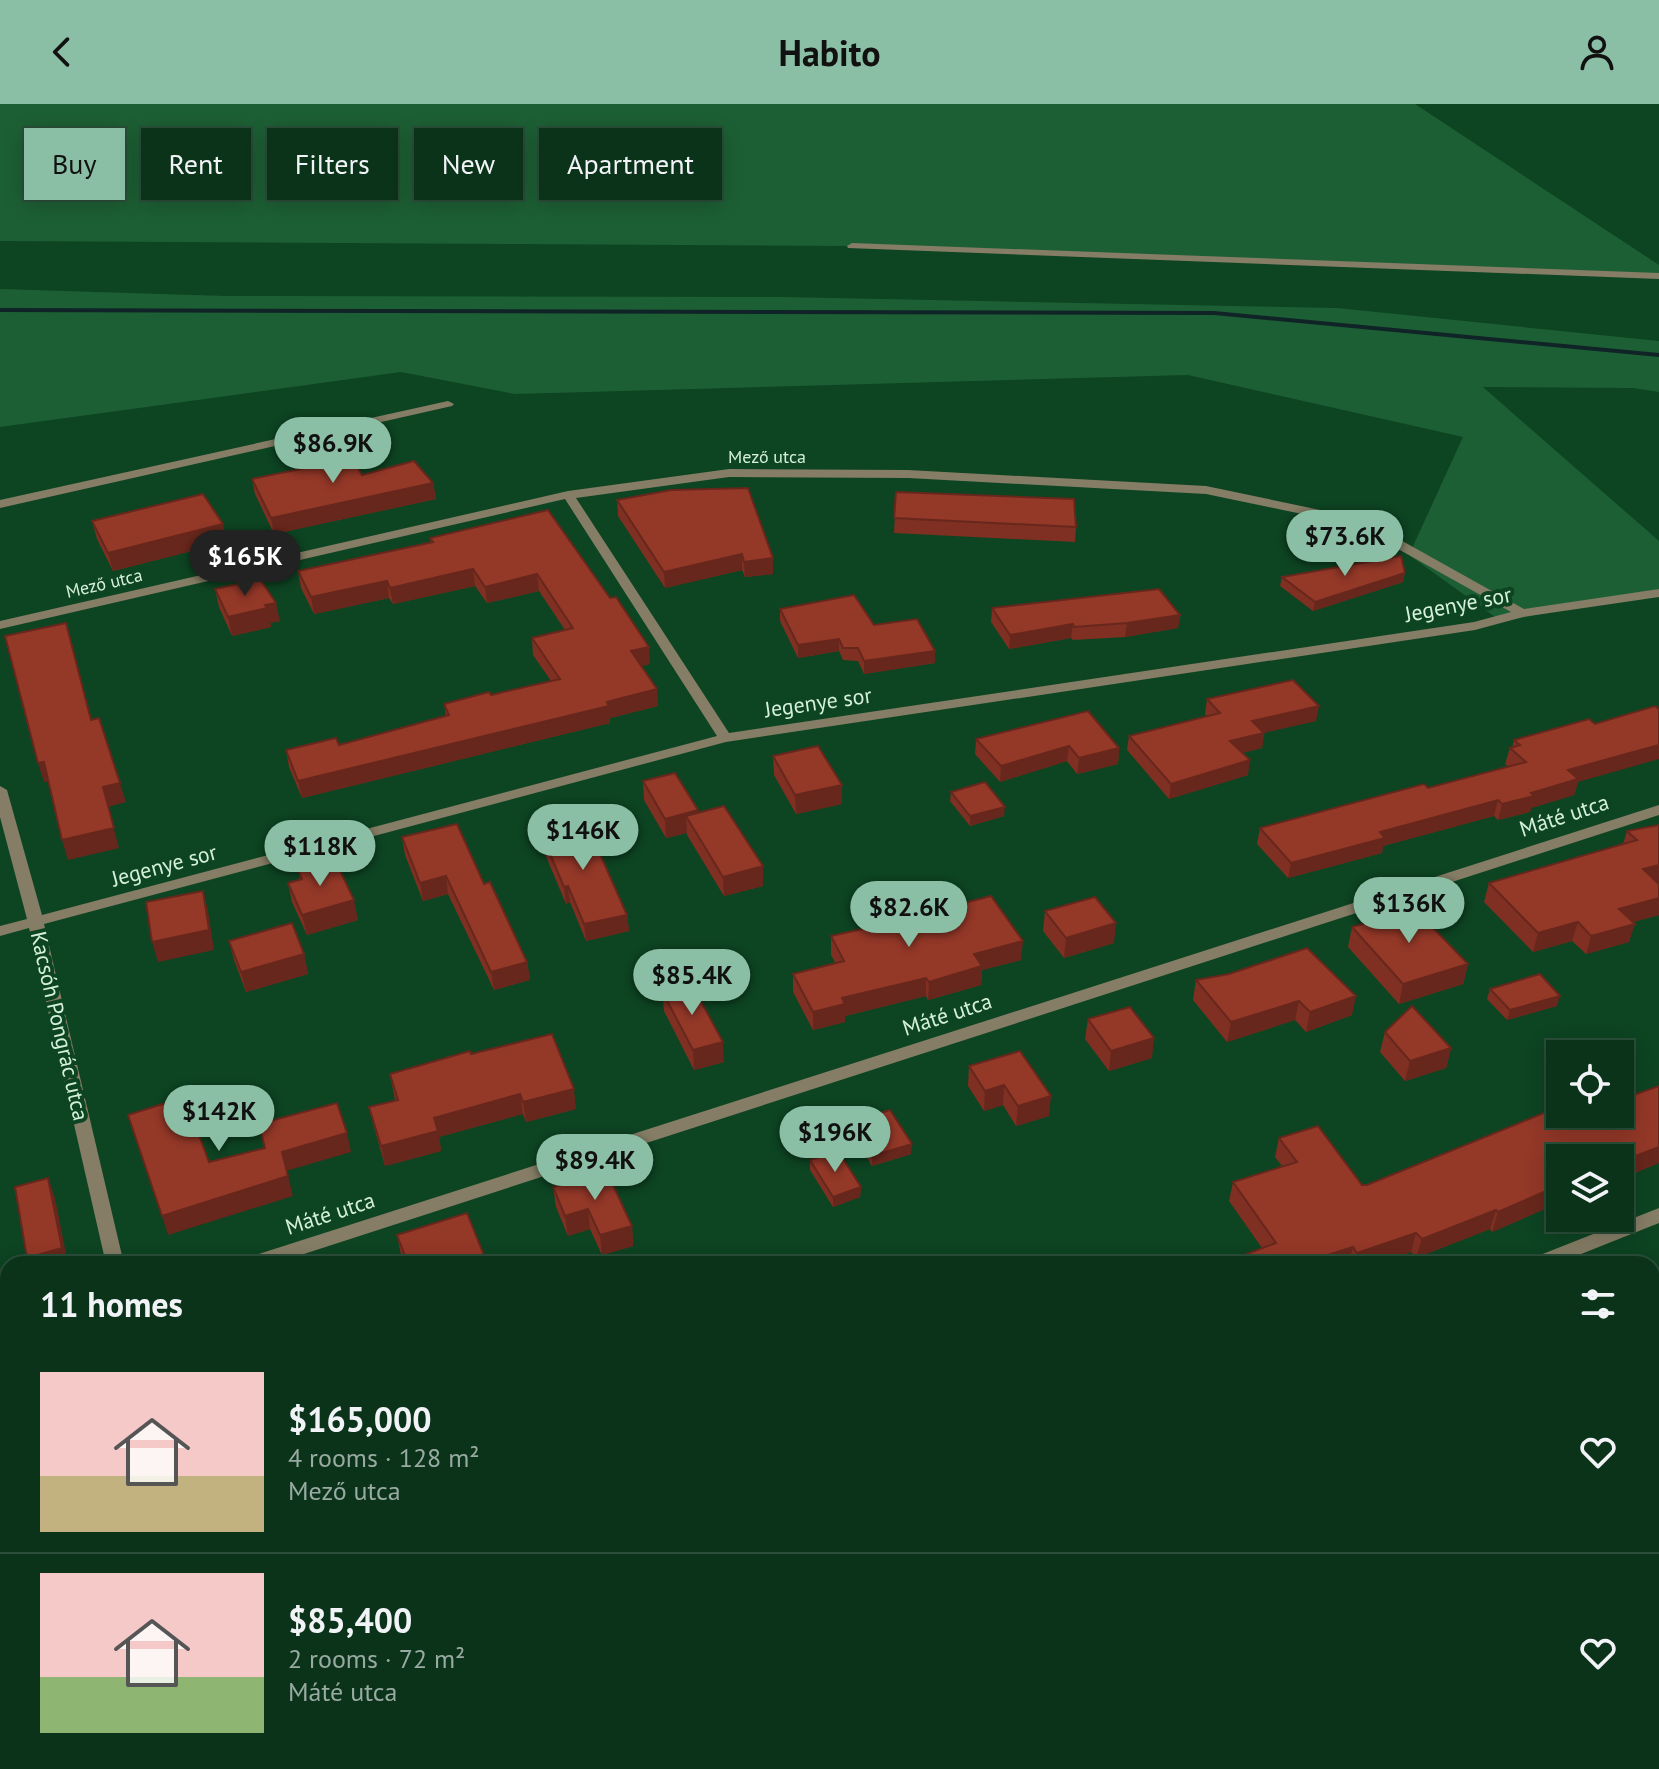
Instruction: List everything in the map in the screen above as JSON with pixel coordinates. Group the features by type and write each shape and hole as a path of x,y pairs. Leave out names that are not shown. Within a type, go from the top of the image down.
{"street":[{"path":"852,246 1659,276"},
{"path":"0,504 448,404"},
{"name":"Mező utca","path":"0,625 568,495 729,473 908,474 1206,490 1359,522 1522,613"},
{"path":"568,495 725,738"},
{"name":"Jegenye sor","path":"0,931 725,738 1475,626 1522,613 1659,593"},
{"name":"Kacsóh Pongrác utca","path":"0,790 36,922 113,1256"},
{"name":"Máté utca","path":"275,1256 1659,810"},
{"path":"1557,1256 1659,1215"}],"green space":[{"path":"0,104 1415,104 1659,265 1659,276 852,246 0,241"},
{"path":"0,289 225,296 783,297 1337,308 1659,341 1659,392 1633,388 1483,387 1659,541 1659,589 1502,622 1409,555 1463,437 1188,375 515,394 401,372 0,427"}],"building":[{"path":"349,451 362,475 414,461 433,483 271,518 252,479 325,464 321,456"},
{"path":"748,488 773,558 744,562 742,554 664,572 617,500 671,490"},
{"path":"896,492 1074,499 1076,527 894,518"},
{"path":"203,494 223,524 108,553 92,521"},
{"path":"548,510 610,598 616,597 649,647 631,651 657,689 607,702 609,706 298,781 286,750 336,738 339,745 449,715 444,704 560,679 532,638 573,628 537,574 485,587 473,569 390,588 387,581 311,597 298,571 433,542 430,538"},
{"path":"1401,556 1405,573 1315,602 1282,577"},
{"path":"260,579 276,603 228,617 215,589"},
{"path":"1159,589 1180,615 1127,623 1074,627 1073,624 1010,635 992,608"},
{"path":"854,595 874,625 917,619 935,651 864,661 858,648 843,648 839,639 798,645 780,609"},
{"path":"66,623 91,720 99,718 120,783 103,787 114,828 62,840 44,762 38,763 5,636"},
{"path":"1293,680 1319,706 1252,721 1264,733 1230,741 1250,760 1171,784 1129,736 1220,713 1207,699"},
{"path":"1655,706 1659,709 1659,745 1568,770 1578,779 1531,793 1534,796 1502,804 1498,800 1380,832 1385,838 1291,863 1260,828 1424,784 1428,788 1526,762 1510,748 1520,745 1514,740 1589,719 1595,724"},
{"path":"1088,711 1119,748 1079,758 1069,746 1001,766 976,739"},
{"path":"818,746 842,785 795,795 773,756"},
{"path":"675,773 698,810 665,819 643,781"},
{"path":"985,782 1005,807 970,816 951,792"},
{"path":"724,806 763,866 723,877 686,816"},
{"path":"585,820 627,915 584,924 568,886 564,887 540,830"},
{"path":"457,824 484,884 490,882 527,962 491,972 446,876 420,883 402,837"},
{"path":"1659,825 1659,865 1643,869 1659,884 1659,898 1619,909 1635,924 1591,936 1578,922 1538,933 1489,883 1637,840 1627,831"},
{"path":"335,860 354,900 302,915 288,883 302,879 298,870"},
{"path":"203,891 209,930 152,942 146,902"},
{"path":"931,893 942,909 991,896 1023,941 974,954 982,966 929,982 926,978 842,998 845,1004 813,1012 793,974 844,961 831,936 889,923 878,907"},
{"path":"1095,897 1116,923 1066,938 1045,911"},
{"path":"1410,904 1468,964 1403,984 1352,927 1385,918 1380,913"},
{"path":"292,923 304,954 241,972 229,941"},
{"path":"1307,948 1356,996 1310,1012 1299,1001 1231,1022 1196,980 1229,974"},
{"path":"1540,974 1560,996 1510,1010 1490,989"},
{"path":"691,983 723,1042 693,1050 662,991"},
{"path":"1412,1006 1451,1048 1410,1061 1385,1032"},
{"path":"1130,1007 1154,1038 1111,1051 1088,1019"},
{"path":"552,1034 574,1089 523,1102 520,1094 434,1118 438,1131 381,1146 369,1107 398,1100 390,1074 470,1051 471,1054"},
{"path":"1020,1051 1051,1096 1018,1106 1004,1085 985,1091 969,1066"},
{"path":"1659,1086 1659,1147 1634,1157 1634,1144 1546,1144 1546,1191 1498,1212 1496,1210 1422,1239 1416,1233 1357,1253 1353,1247 1325,1256 1241,1256 1276,1243 1233,1182 1297,1162 1279,1138 1318,1126 1362,1185 1367,1185 1544,1113 1546,1128 1634,1128 1634,1095"},
{"path":"185,1097 209,1162 265,1148 259,1124 337,1103 347,1133 282,1152 288,1176 162,1216 128,1115"},
{"path":"890,1110 912,1144 872,1156 851,1122"},
{"path":"838,1151 861,1187 833,1197 810,1160"},
{"path":"607,1172 632,1226 600,1235 588,1209 565,1216 553,1187"},
{"path":"48,1178 62,1248 27,1256 15,1187"},
{"path":"467,1213 484,1256 405,1256 397,1235"}],"waterway":[{"path":"0,310 1214,313 1659,355"}]}
